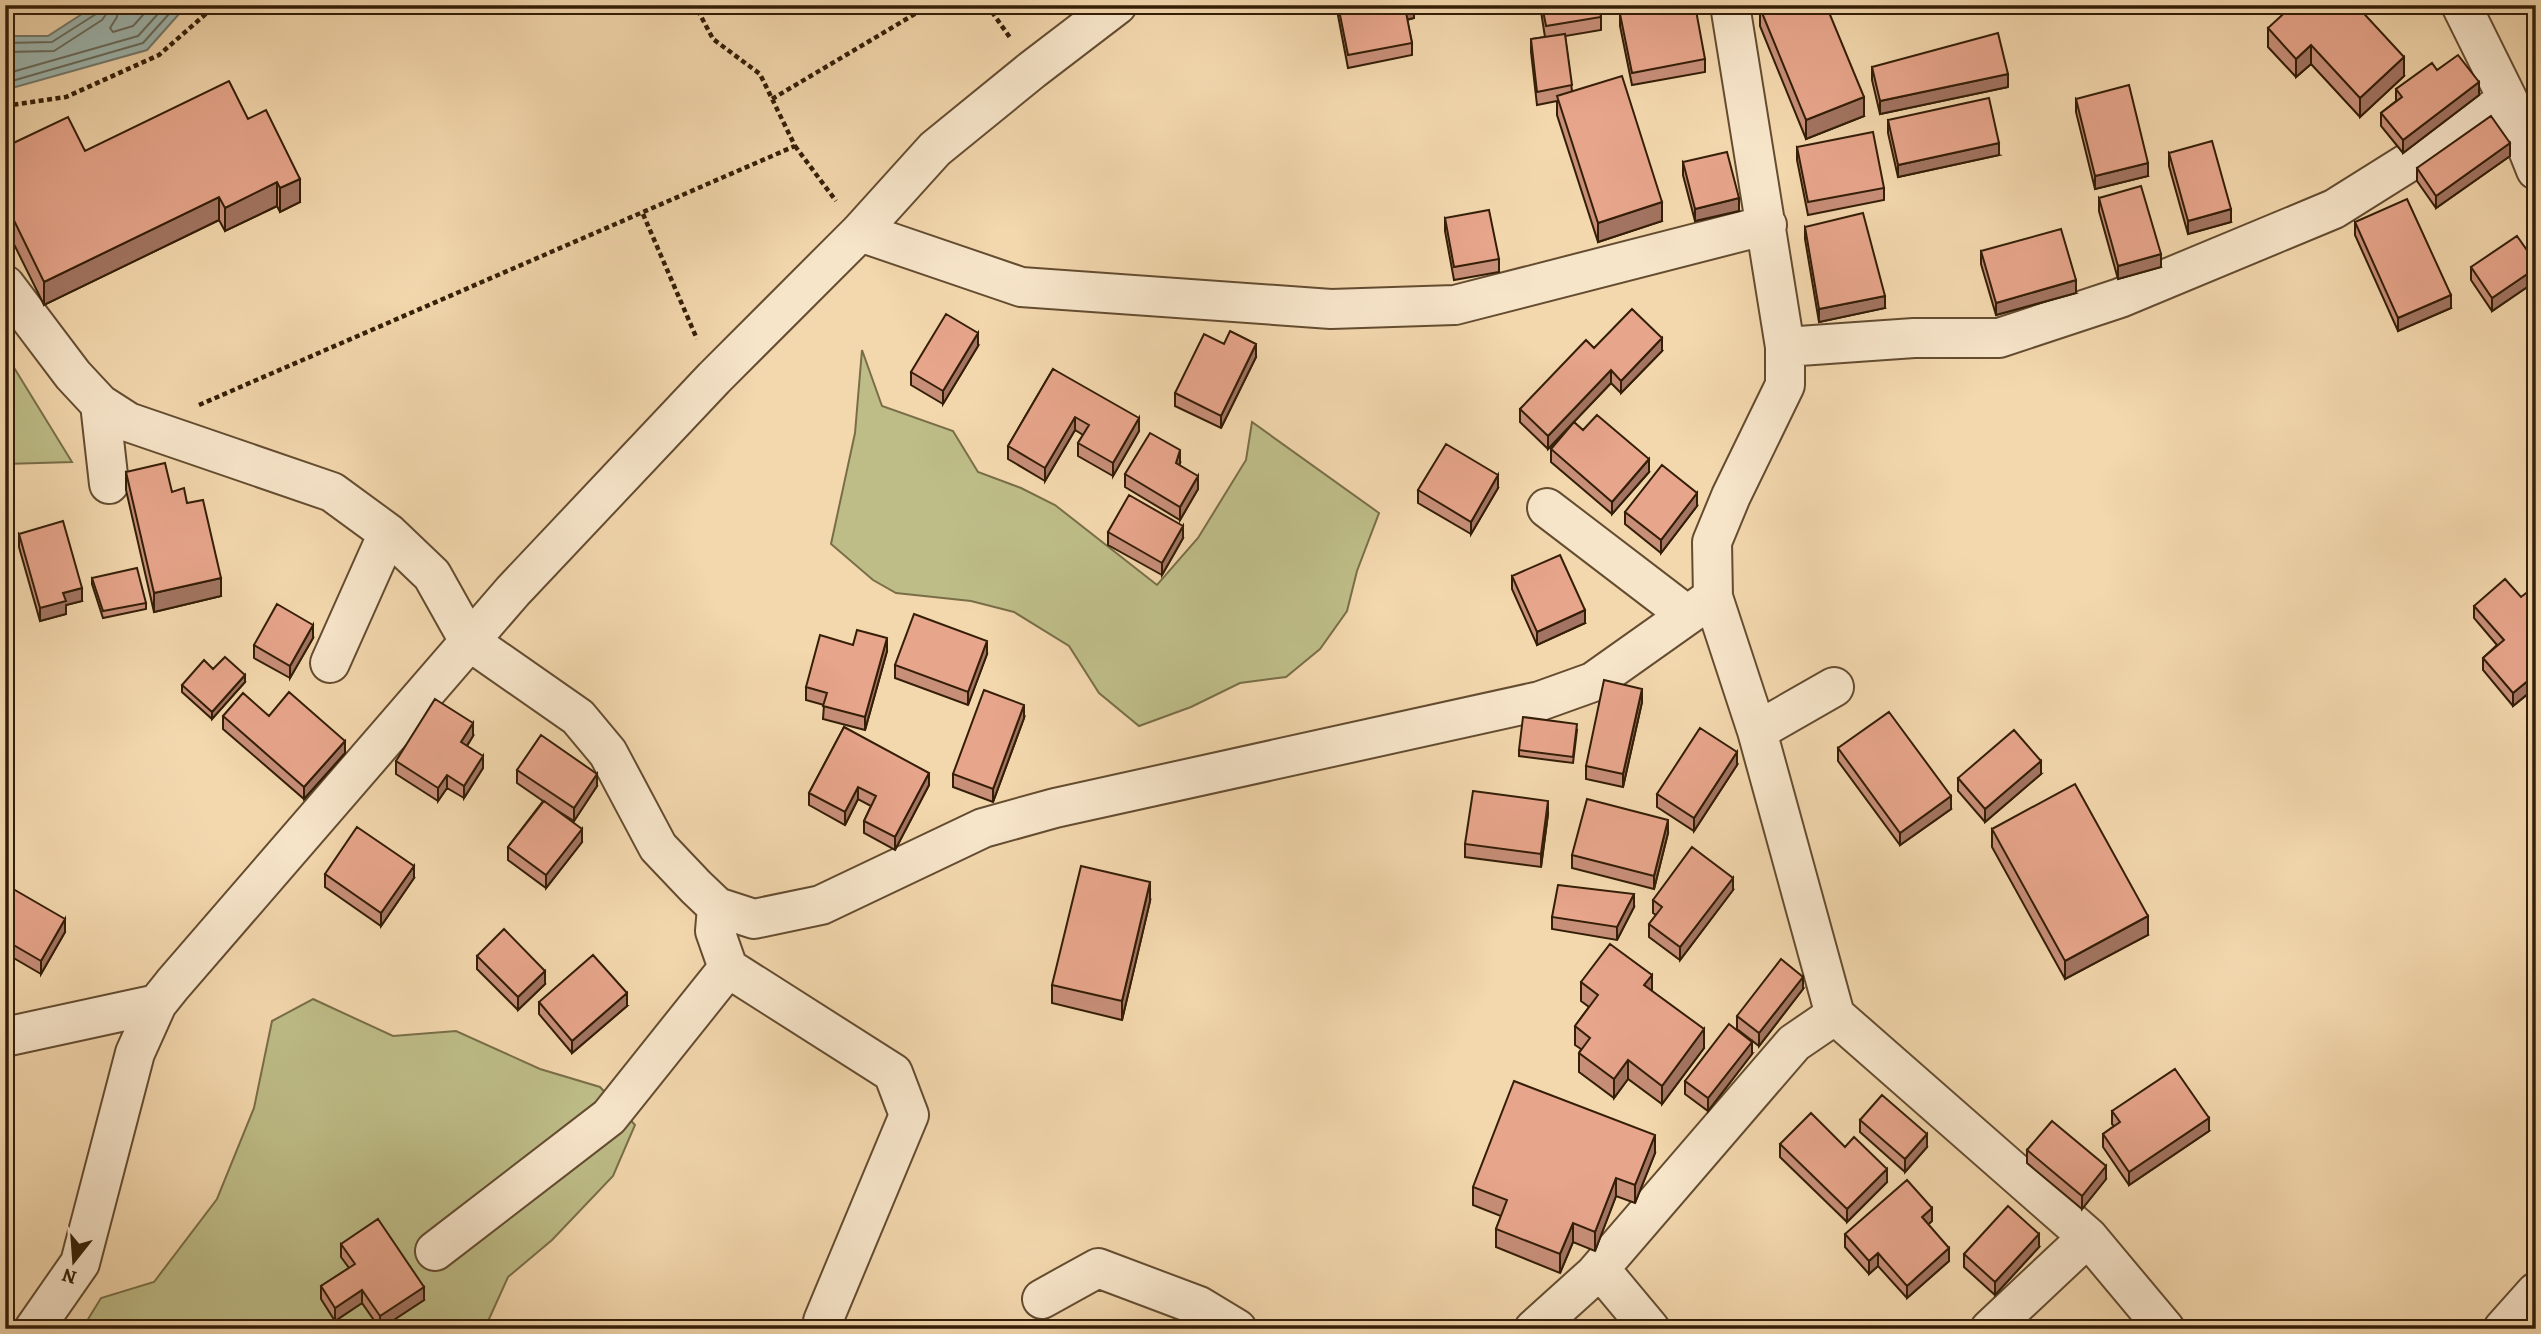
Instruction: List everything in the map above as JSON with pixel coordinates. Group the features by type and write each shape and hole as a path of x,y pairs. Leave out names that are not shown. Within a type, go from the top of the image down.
{"street":[{"path":"34,1329 80,1263 135,1053 157,1004 513,591 714,378 860,232 935,149 1117,5"},
{"path":"5,285 74,375 100,404 128,422 332,492 388,533 432,575 469,641 578,717 608,752 658,847 718,907 754,919 821,905 983,828 1055,808 1540,701 1593,682 1700,606 1712,542 1784,385 1785,347 1730,5"},
{"path":"2461,5 2508,100 2536,170"},
{"path":"1785,347 1914,338 2000,338 2120,298 2334,209 2508,100"},
{"path":"860,232 1021,286 1331,309 1455,305 1767,225"},
{"path":"100,404 109,484"},
{"path":"1547,508 1700,606 1757,731 1835,1015 2088,1237 2165,1329"},
{"path":"330,663 388,533"},
{"path":"1757,731 1834,687"},
{"path":"718,907 715,931 727,968 892,1073 909,1115 823,1321"},
{"path":"435,1251 609,1117 727,968"},
{"path":"5,1037 157,1004"},
{"path":"1534,1329 1600,1269 1794,1043 1835,1015"},
{"path":"1990,1329 2088,1237"},
{"path":"1042,1299 1098,1268 1199,1306 1237,1329"},
{"path":"1600,1269 1650,1329"},
{"path":"2503,1329 2536,1292"}],"path":[{"path":"5,106 66,97 159,55 216,5"},
{"path":"695,5 713,39 760,74 795,146 860,232"},
{"path":"772,99 930,5"},
{"path":"183,441 191,408 795,146"},
{"path":"643,214 714,378"}],"shaded area":[{"path":"862,350 882,406 953,431 978,472 1021,488 1055,505 1157,585 1198,538 1246,460 1252,422 1379,513 1357,571 1347,611 1320,649 1286,677 1240,683 1191,707 1139,726 1099,693 1069,646 1014,612 971,601 896,593 873,580 831,544 855,433"},
{"path":"5,353 72,462 5,464"},
{"path":"313,999 393,1036 456,1031 540,1069 600,1087 635,1125 613,1176 552,1240 508,1277 489,1319 476,1329 82,1329 101,1298 154,1282 217,1199 254,1108 272,1021"}],"water":[{"path":"96,5 187,5 147,50 5,90 5,36 48,36"}],"building":[{"path":"1338,5 1413,5 1405,7 1412,43 1348,55"},
{"path":"1542,5 1599,5 1601,17 1546,26"},
{"path":"1664,5 1695,5 1705,59 1632,73 1620,14"},
{"path":"1766,5 1826,5 1864,97 1806,120 1760,8"},
{"path":"2293,5 2356,5 2404,57 2360,98 2311,45 2296,59 2268,28"},
{"path":"1998,33 2008,74 1880,101 1872,67"},
{"path":"1565,34 1572,85 1537,92 1531,39"},
{"path":"2458,55 2479,82 2403,140 2381,113 2402,97 2396,89 2432,63 2437,70"},
{"path":"1622,76 1662,202 1598,223 1557,96"},
{"path":"229,81 248,119 266,110 300,179 280,188 277,182 225,208 219,197 44,282 5,202 5,147 68,117 85,151"},
{"path":"2129,85 2148,163 2095,176 2076,99"},
{"path":"1989,98 1999,143 1898,165 1888,120"},
{"path":"2491,116 2510,143 2436,196 2417,168"},
{"path":"1873,132 1884,188 1808,202 1797,147"},
{"path":"2212,141 2231,209 2188,221 2169,153"},
{"path":"1727,152 1739,198 1695,209 1683,162"},
{"path":"2141,186 2161,254 2118,266 2099,198"},
{"path":"2407,199 2451,295 2398,318 2355,222"},
{"path":"1489,210 1499,259 1454,267 1445,218"},
{"path":"1863,213 1885,296 1819,309 1805,227"},
{"path":"2061,229 2076,280 1996,303 1981,251"},
{"path":"2517,236 2536,263 2536,268 2492,298 2471,267"},
{"path":"1632,309 1662,338 1621,381 1611,370 1548,436 1520,409 1586,340 1594,348"},
{"path":"946,314 978,333 943,391 911,372"},
{"path":"1230,331 1256,344 1221,416 1175,393 1204,334 1224,344"},
{"path":"1053,369 1139,418 1113,463 1078,443 1089,425 1075,417 1045,468 1008,446"},
{"path":"1597,415 1649,459 1612,502 1551,449 1574,422 1583,430"},
{"path":"1150,433 1180,450 1176,463 1198,476 1180,507 1125,474"},
{"path":"1446,444 1498,475 1471,522 1418,490"},
{"path":"165,463 172,492 184,488 187,503 203,500 221,578 154,593 126,472"},
{"path":"1662,465 1697,493 1661,540 1625,512"},
{"path":"1129,495 1183,526 1162,563 1108,532"},
{"path":"63,521 82,588 63,593 66,601 40,608 19,534"},
{"path":"1560,555 1585,610 1537,632 1512,576"},
{"path":"137,568 146,603 103,611 92,578"},
{"path":"2505,579 2521,597 2530,590 2536,596 2536,674 2513,693 2483,658 2504,640 2474,606"},
{"path":"277,604 313,625 290,666 254,645"},
{"path":"914,614 987,641 968,692 895,665"},
{"path":"857,630 887,638 865,717 823,706 827,693 806,687 820,635 853,645"},
{"path":"225,657 245,675 212,712 182,685 204,660 213,669"},
{"path":"1604,680 1642,689 1623,774 1586,766"},
{"path":"2536,688 2536,705 2528,692"},
{"path":"984,690 1024,705 993,789 953,774"},
{"path":"289,692 345,741 304,787 223,716 243,693 269,716"},
{"path":"435,699 473,723 461,742 483,756 464,786 447,775 438,788 396,761"},
{"path":"1889,712 1951,796 1900,833 1838,748"},
{"path":"1523,717 1577,724 1573,757 1519,750"},
{"path":"844,727 929,773 895,837 864,821 876,796 858,787 845,812 809,793"},
{"path":"1700,728 1737,752 1694,818 1657,794"},
{"path":"2014,730 2041,761 1985,809 1958,778"},
{"path":"541,735 597,774 574,808 517,770"},
{"path":"2075,784 2148,916 2065,961 1992,829"},
{"path":"1473,791 1548,801 1541,854 1465,844"},
{"path":"1587,799 1668,820 1654,876 1572,855"},
{"path":"544,801 582,829 546,875 508,847"},
{"path":"357,827 414,866 381,913 325,874"},
{"path":"1692,847 1733,878 1680,947 1649,924 1662,907 1653,900"},
{"path":"1081,866 1150,882 1122,1001 1052,985"},
{"path":"1558,885 1634,894 1617,927 1552,917"},
{"path":"8,886 65,919 41,961 5,940 5,891"},
{"path":"504,929 545,971 518,997 477,956"},
{"path":"1610,944 1652,975 1644,985 1704,1029 1662,1086 1628,1060 1614,1079 1579,1053 1590,1038 1575,1026 1598,995 1581,982"},
{"path":"593,955 627,993 572,1041 539,1002"},
{"path":"1781,959 1803,977 1759,1033 1737,1016"},
{"path":"1729,1024 1752,1042 1708,1098 1685,1081"},
{"path":"2175,1069 2209,1118 2129,1172 2103,1134 2120,1122 2112,1111"},
{"path":"1514,1081 1655,1135 1635,1185 1616,1178 1595,1232 1573,1223 1560,1254 1496,1229 1507,1200 1473,1187"},
{"path":"1882,1095 1927,1134 1905,1159 1860,1120"},
{"path":"1811,1113 1845,1147 1854,1137 1887,1169 1847,1209 1780,1144"},
{"path":"2052,1121 2106,1166 2082,1196 2027,1150"},
{"path":"1907,1180 1932,1208 1922,1217 1949,1248 1907,1286 1878,1253 1869,1261 1845,1234"},
{"path":"2008,1206 2039,1234 1995,1282 1964,1254"},
{"path":"378,1219 424,1287 380,1316 362,1290 335,1308 321,1286 355,1264 341,1244"}]}
